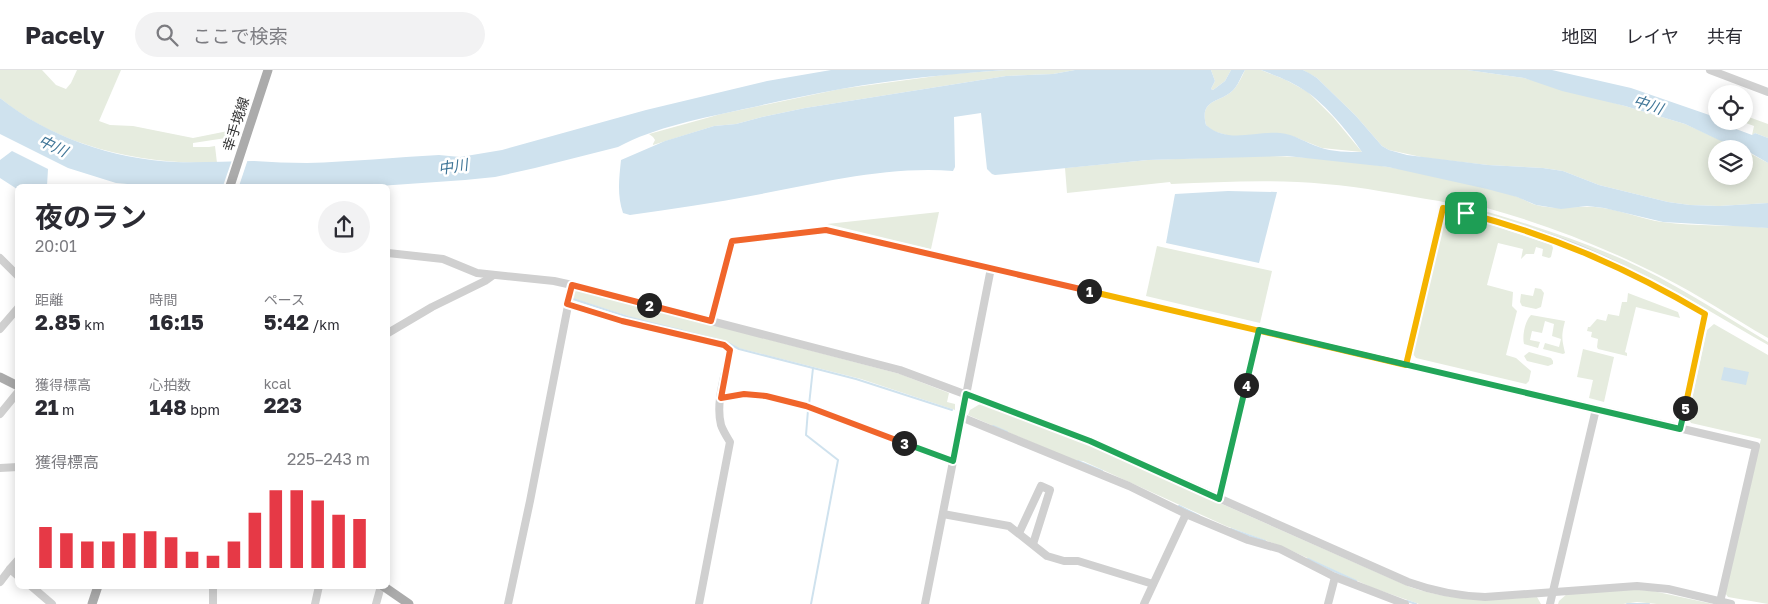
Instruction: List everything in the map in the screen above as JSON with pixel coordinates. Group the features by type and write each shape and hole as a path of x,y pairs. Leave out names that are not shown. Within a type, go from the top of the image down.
{"main road":[{"name":"幸手境線","path":"231,184 268,70"},
{"path":"0,377 15,384"},
{"path":"92,604 97,589"},
{"path":"386,589 409,604"}],"street":[{"path":"1710,70 1768,92"},
{"path":"1406,365 1443,208 1526,230 1578,249 1632,273 1705,314 1680,429"},
{"path":"711,321 732,241 826,230 1756,446 1720,602"},
{"path":"390,253 443,259 470,271 492,276 554,281 572,285 900,370 1090,441 1427,589 1465,596 1485,597 1622,586 1650,586 1731,604"},
{"path":"0,258 15,273"},
{"path":"925,604 991,268"},
{"path":"390,331 492,276"},
{"path":"508,604 572,285"},
{"path":"567,304 622,321 724,345 730,350 719,416 722,427 730,442 699,604"},
{"path":"0,329 15,312"},
{"path":"1219,499 1259,330"},
{"path":"721,398 752,394 806,406 953,461"},
{"path":"0,414 15,396"},
{"path":"1550,604 1596,409"},
{"path":"961,417 1129,486 1186,514 1248,540 1280,549 1335,577 1405,604"},
{"path":"0,468 15,467"},
{"path":"1019,533 1041,486 1050,490 1034,544"},
{"path":"943,514 1009,526 1034,544 1046,556 1064,561 1078,561 1153,584"},
{"path":"1144,604 1186,514"},
{"path":"0,582 15,563"},
{"path":"10,569 15,573"},
{"path":"1328,604 1335,577"},
{"path":"34,589 52,604"},
{"path":"213,589 213,604"},
{"path":"315,604 318,589"},
{"path":"376,604 381,589"}],"shaded area":[{"path":"0,70 42,70 56,85 66,89 77,70 121,70 99,121 110,125 133,126 193,138 238,129 239,136 193,143 193,147 215,146 217,163 159,160 102,150 75,141 49,129 23,115 0,98"},
{"path":"1006,70 1075,70 1053,74 1006,76 805,108 736,124 714,126 653,145 655,140 649,134 721,114 840,89 951,74"},
{"path":"1211,70 1231,70 1225,81 1213,90 1211,89 1215,81"},
{"path":"1245,70 1261,70 1286,80 1308,92 1333,117 1362,152 1322,148 1292,136 1233,137 1213,131 1206,125 1206,110 1209,105 1224,97 1235,88"},
{"path":"1303,70 1467,70 1524,78 1685,124 1721,140 1708,140 1708,185 1753,185 1753,155 1768,163 1768,203 1719,206 1668,202 1599,185 1563,171 1426,158 1389,150 1382,146 1356,116 1317,78"},
{"path":"1753,119 1768,124 1768,138 1755,133 1752,135"},
{"path":"1261,156 1325,159 1390,167 1485,188 1515,196 1544,207 1595,207 1662,222 1768,228 1768,338 1676,284 1611,252 1530,221 1447,198 1446,200 1557,234 1622,259 1696,298 1768,342 1768,345 1667,287 1578,245 1526,226 1447,205 1448,203 1439,201 1354,187 1248,181 1171,184 1170,182 1067,193 1065,168 1148,160"},
{"path":"939,212 931,249 827,224"},
{"path":"1450,214 1495,226 1552,245 1551,257 1549,258 1542,256 1543,249 1536,247 1534,254 1526,254 1521,259 1523,249 1498,243 1487,285 1513,292 1512,306 1517,311 1506,355 1516,358 1531,371 1529,381 1526,384 1416,358 1413,354 1445,217"},
{"path":"1157,246 1272,271 1260,323 1146,296"},
{"path":"1535,288 1541,289 1544,293 1541,307 1536,309 1522,306 1520,302 1521,294 1533,296"},
{"path":"576,289 900,374 949,393 947,402 955,404 955,410 861,379 738,348 725,341 634,318 572,298 573,292"},
{"path":"1628,293 1678,312 1680,318 1636,307 1625,352 1627,356 1598,349 1598,339 1591,337 1592,332 1587,331 1588,327 1597,319 1606,321 1608,314 1619,316 1622,302 1627,302"},
{"path":"1531,315 1565,321 1562,338 1565,353 1543,349 1545,343 1559,347 1561,339 1552,336 1554,324 1545,321 1542,333 1532,331 1530,340 1540,342 1538,348 1524,344 1524,329"},
{"path":"1714,324 1768,355 1768,604 1728,597 1725,593 1761,439 1691,423 1688,418 1707,330"},
{"path":"1583,349 1614,357 1604,402 1589,398 1593,380 1577,377"},
{"path":"1529,352 1551,358 1553,364 1548,366 1527,361 1524,356"},
{"path":"980,404 1084,443 1410,587 1457,598 1504,599 1537,597 1541,604 1419,604 1373,588 1281,546 1226,526 1083,461 1073,460 968,415 970,410"},
{"path":"1628,589 1653,591 1713,604 1637,602 1623,604 1558,604 1567,594"}],"water":[{"name":"中川","path":"831,70 1006,70 882,82 841,89 679,124 632,140 618,147 495,177 390,185 116,183 68,168 0,134 0,98 39,124 82,144 105,151 152,160 175,162 254,161 307,163 439,155 460,157 502,150 646,110 767,81"},
{"path":"1075,70 1211,70 1215,81 1211,89 1213,90 1225,81 1231,70 1245,70 1235,88 1224,97 1209,105 1206,110 1206,125 1214,131 1232,135 1280,133 1329,150 1362,152 1337,120 1314,97 1291,82 1261,70 1303,70 1317,78 1356,116 1382,146 1389,150 1407,155 1488,165 1563,171 1599,185 1668,202 1719,206 1768,203 1768,228 1663,222 1604,208 1587,206 1561,209 1536,205 1517,197 1487,189 1388,167 1287,156 1148,160 995,175 987,169 981,113 954,117 955,167 953,171 928,170 879,173 693,206 630,215 623,213 619,193 621,160 665,141 714,126 736,124 805,108 1006,76 1053,74"},
{"name":"中川","path":"1467,70 1552,70 1631,88 1708,115 1708,130 1739,130 1768,138 1768,163 1753,154 1753,140 1719,140 1685,124 1625,106 1562,91 1524,78"},
{"path":"12,151 48,169 47,184 15,184 15,188 0,178 0,160"},
{"path":"1228,191 1277,192 1259,263 1166,243 1175,194"},
{"path":"1724,367 1749,372 1746,385 1721,380"}],"pier":[{"path":"248,159 240,184 224,184 232,160"}],"waterway":[{"path":"573,299 628,317 715,339"},
{"path":"726,342 739,349 856,379 952,410"},
{"path":"809,405 813,368"},
{"path":"808,410 806,435 838,460 811,604"},
{"path":"993,426 1007,432"},
{"path":"1078,461 1102,471"},
{"path":"1179,506 1199,516"},
{"path":"1231,529 1265,541"},
{"path":"1308,559 1356,581"},
{"path":"1407,601 1416,604"},
{"path":"1627,604 1649,604"}],"route":[{"path":"1466,213 1443,208 1426,281 1406,365 1267,332 983,266 826,230 732,241 711,321 572,285 567,304 622,321 724,345 730,350 721,398 744,394 766,396 806,406 953,461 966,394 1090,441 1219,499 1259,330 1680,429 1705,314 1632,273 1597,257 1526,230 1466,213"}]}
